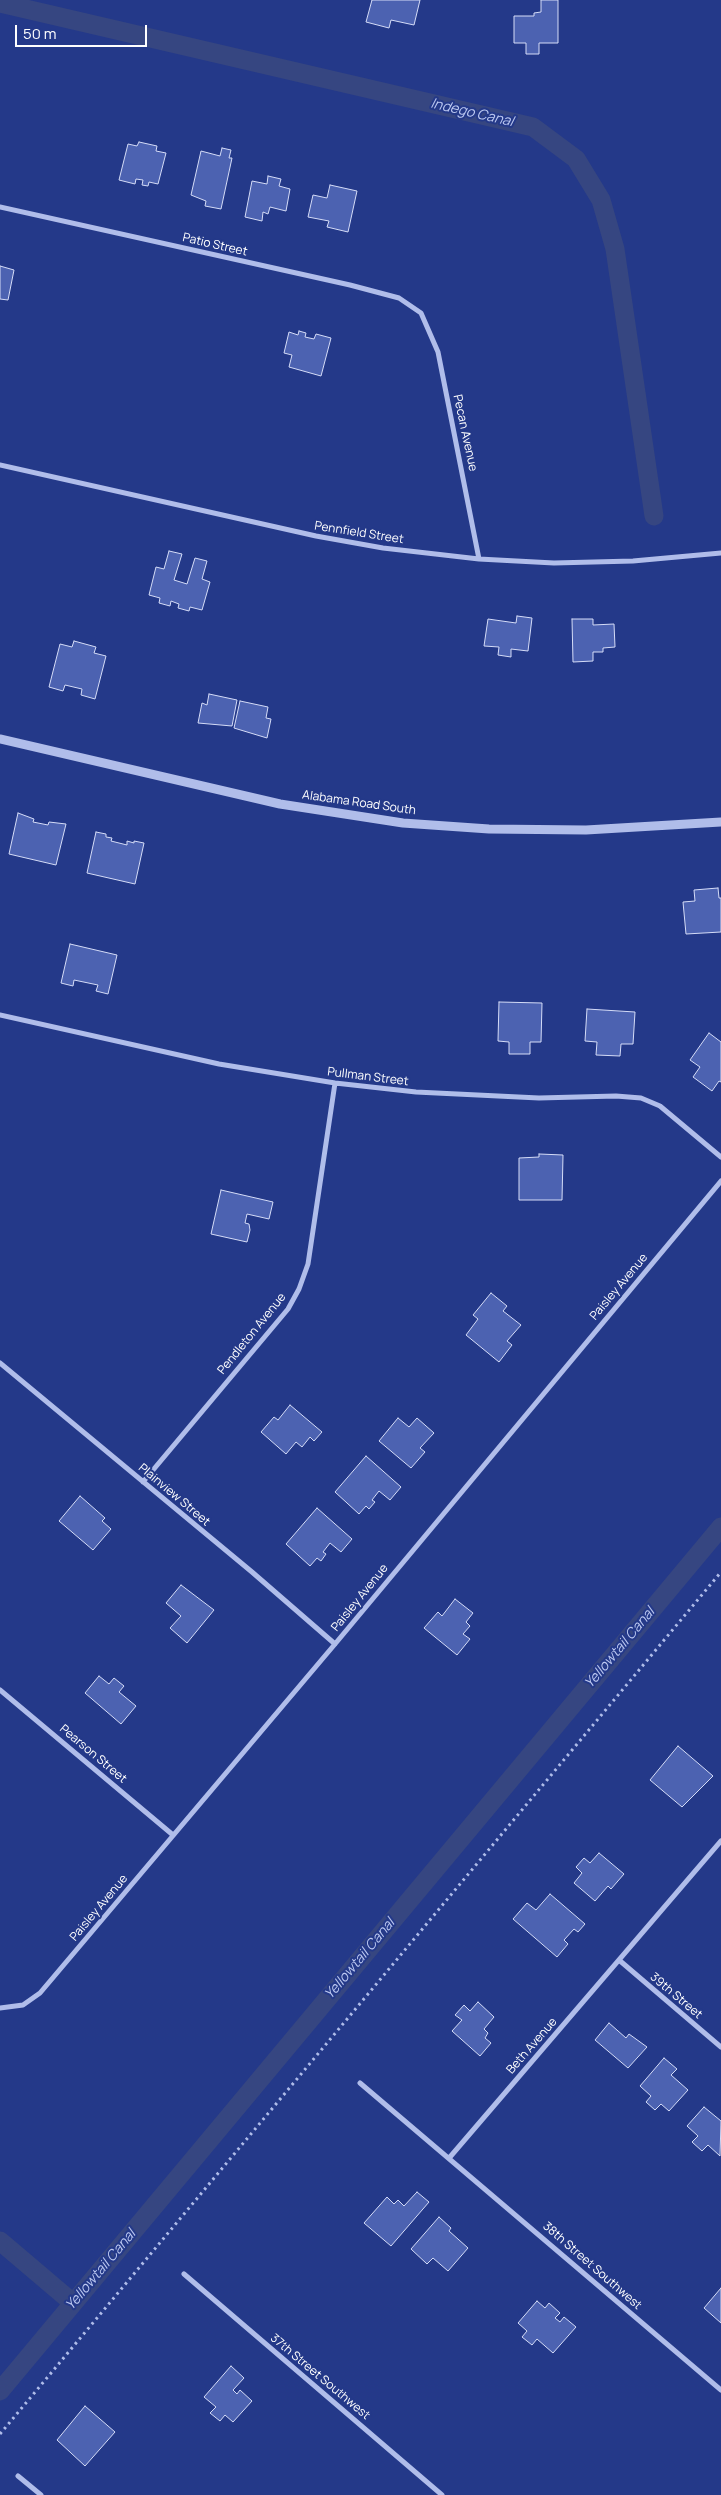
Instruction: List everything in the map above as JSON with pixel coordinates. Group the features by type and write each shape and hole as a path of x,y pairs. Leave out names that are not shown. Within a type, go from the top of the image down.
{"street":[{"name":"Patio Street","path":"0,207 350,285 399,298 421,313"},
{"name":"Pecan Avenue","path":"421,313 438,352 480,559"},
{"name":"Pennfield Street","path":"0,465 316,536 383,548 480,559 554,563 633,561 721,553"},
{"name":"Alabama Road South","path":"0,739 280,804 403,823 488,829 586,830 721,822"},
{"name":"Pullman Street","path":"0,1015 210,1062 335,1083 425,1092 539,1098 616,1096 641,1098 660,1106 721,1157"},
{"name":"Pendleton Avenue","path":"143,1482 288,1309 300,1289 308,1264 335,1083"},
{"name":"Paisley Avenue","path":"0,2008 23,2005 40,1992 335,1644 721,1181"},
{"name":"Plainview Street","path":"0,1363 335,1644"},
{"name":"Pearson Street","path":"0,1690 173,1834"},
{"name":"Beth Avenue","path":"450,2157 721,1841"},
{"name":"39th Street","path":"619,1960 721,2047"},
{"path":"360,2083 450,2157"},
{"name":"38th Street Southwest","path":"450,2157 721,2390"},
{"name":"37th Street Southwest","path":"184,2274 442,2495"},
{"path":"18,2476 41,2495"}],"path":[{"path":"0,2434 721,1572"}],"building":[{"path":"372,0 420,0 414,25 391,20 389,28 366,22"},
{"path":"541,0 558,0 558,43 539,43 539,54 526,54 526,43 514,43 514,16 534,16 534,13 541,12"},
{"path":"139,142 157,146 156,151 166,153 158,184 149,182 148,186 142,185 143,180 136,179 135,184 119,180 128,144 137,146"},
{"path":"222,148 231,150 229,158 232,158 221,209 205,206 206,201 191,195 201,151 220,156"},
{"path":"268,176 281,179 279,186 290,189 286,211 270,207 268,214 263,212 262,221 245,217 252,181 267,184"},
{"path":"330,185 357,191 348,232 327,227 329,221 308,217 313,195 327,198"},
{"path":"0,266 14,270 8,300 0,299"},
{"path":"299,331 306,333 305,337 314,339 316,334 331,338 321,376 289,367 292,355 284,353 289,332 298,335"},
{"path":"169,551 182,554 174,580 187,584 195,558 207,561 202,579 210,582 202,610 190,607 189,611 178,608 179,604 171,601 170,606 159,603 160,598 149,595 156,567 164,569"},
{"path":"517,616 532,618 528,651 511,649 511,657 498,655 499,647 484,646 488,619 516,623"},
{"path":"572,619 593,619 593,625 614,624 615,647 603,648 603,652 593,652 593,661 573,662"},
{"path":"74,641 96,647 94,653 106,656 95,699 81,695 82,689 65,685 63,691 49,687 60,644 72,647"},
{"path":"209,694 237,700 232,726 198,723 202,703 207,705"},
{"path":"240,701 268,707 266,718 271,719 267,738 234,728"},
{"path":"18,813 34,819 33,822 48,825 49,822 66,824 56,865 9,854"},
{"path":"96,832 106,834 106,837 112,838 111,841 127,845 127,841 144,843 135,884 87,873"},
{"path":"718,888 719,898 721,898 721,932 686,934 683,902 695,901 694,890"},
{"path":"70,944 117,955 108,994 96,991 98,985 74,980 73,986 61,983"},
{"path":"499,1002 542,1003 541,1042 530,1042 530,1054 509,1054 509,1042 498,1041"},
{"path":"587,1009 635,1012 633,1044 621,1044 620,1056 596,1055 597,1042 585,1041"},
{"path":"709,1033 721,1042 721,1082 719,1081 712,1091 693,1077 700,1067 690,1060"},
{"path":"539,1154 563,1155 562,1200 519,1200 519,1158 539,1157"},
{"path":"221,1190 273,1202 269,1219 247,1214 245,1223 249,1224 250,1230 247,1242 211,1234"},
{"path":"491,1293 507,1306 503,1311 521,1325 507,1341 512,1345 499,1362 466,1335 478,1319 473,1315"},
{"path":"290,1405 322,1432 314,1441 310,1437 302,1447 296,1442 286,1454 261,1432 274,1417 278,1420"},
{"path":"398,1418 409,1427 417,1418 434,1433 420,1448 425,1452 411,1468 379,1441"},
{"path":"366,1456 401,1487 390,1500 379,1491 372,1500 375,1502 369,1509 366,1506 359,1514 335,1492"},
{"path":"80,1496 105,1518 102,1521 111,1529 93,1550 59,1521"},
{"path":"317,1508 352,1539 341,1552 330,1543 323,1552 326,1554 321,1561 317,1558 310,1566 286,1544"},
{"path":"181,1585 214,1610 187,1643 170,1628 181,1616 166,1603"},
{"path":"455,1599 473,1613 466,1622 470,1626 463,1634 470,1639 457,1655 424,1628 438,1612 442,1616"},
{"path":"99,1676 109,1684 114,1678 124,1686 119,1692 136,1706 121,1724 85,1693"},
{"path":"678,1746 713,1776 682,1807 650,1780"},
{"path":"599,1853 624,1874 611,1889 608,1886 595,1901 574,1883 582,1873 576,1867 584,1858 590,1863"},
{"path":"550,1894 585,1924 578,1932 574,1929 564,1940 568,1944 557,1957 513,1919 527,1903 536,1910"},
{"path":"478,2002 494,2017 484,2029 488,2033 485,2038 491,2043 480,2056 452,2031 462,2020 455,2015 464,2005 470,2011"},
{"path":"609,2023 626,2038 629,2034 647,2047 628,2068 595,2040"},
{"path":"664,2058 677,2069 671,2075 688,2090 669,2111 661,2104 655,2110 646,2102 651,2096 640,2086"},
{"path":"704,2107 721,2121 720,2156 708,2145 702,2151 692,2142 698,2136 687,2126"},
{"path":"417,2192 429,2202 391,2246 364,2223 387,2197 394,2204 398,2200 404,2206"},
{"path":"439,2217 451,2228 449,2231 468,2248 448,2271 433,2258 427,2264 411,2249"},
{"path":"721,2288 721,2323 704,2308"},
{"path":"537,2301 545,2308 549,2303 560,2313 555,2318 560,2322 564,2317 576,2327 553,2353 537,2339 532,2345 522,2337 527,2331 518,2323"},
{"path":"231,2366 244,2378 233,2390 237,2394 240,2390 252,2401 233,2422 225,2415 220,2421 210,2413 216,2407 204,2397"},
{"path":"85,2406 115,2432 85,2466 57,2440"}],"waterway":[{"name":"Indego Canal","path":"0,3 533,127 576,159 601,200 615,249 654,516"},
{"name":"Yellowtail Canal","path":"0,2391 721,1527"},
{"path":"0,2241 73,2303"}]}
